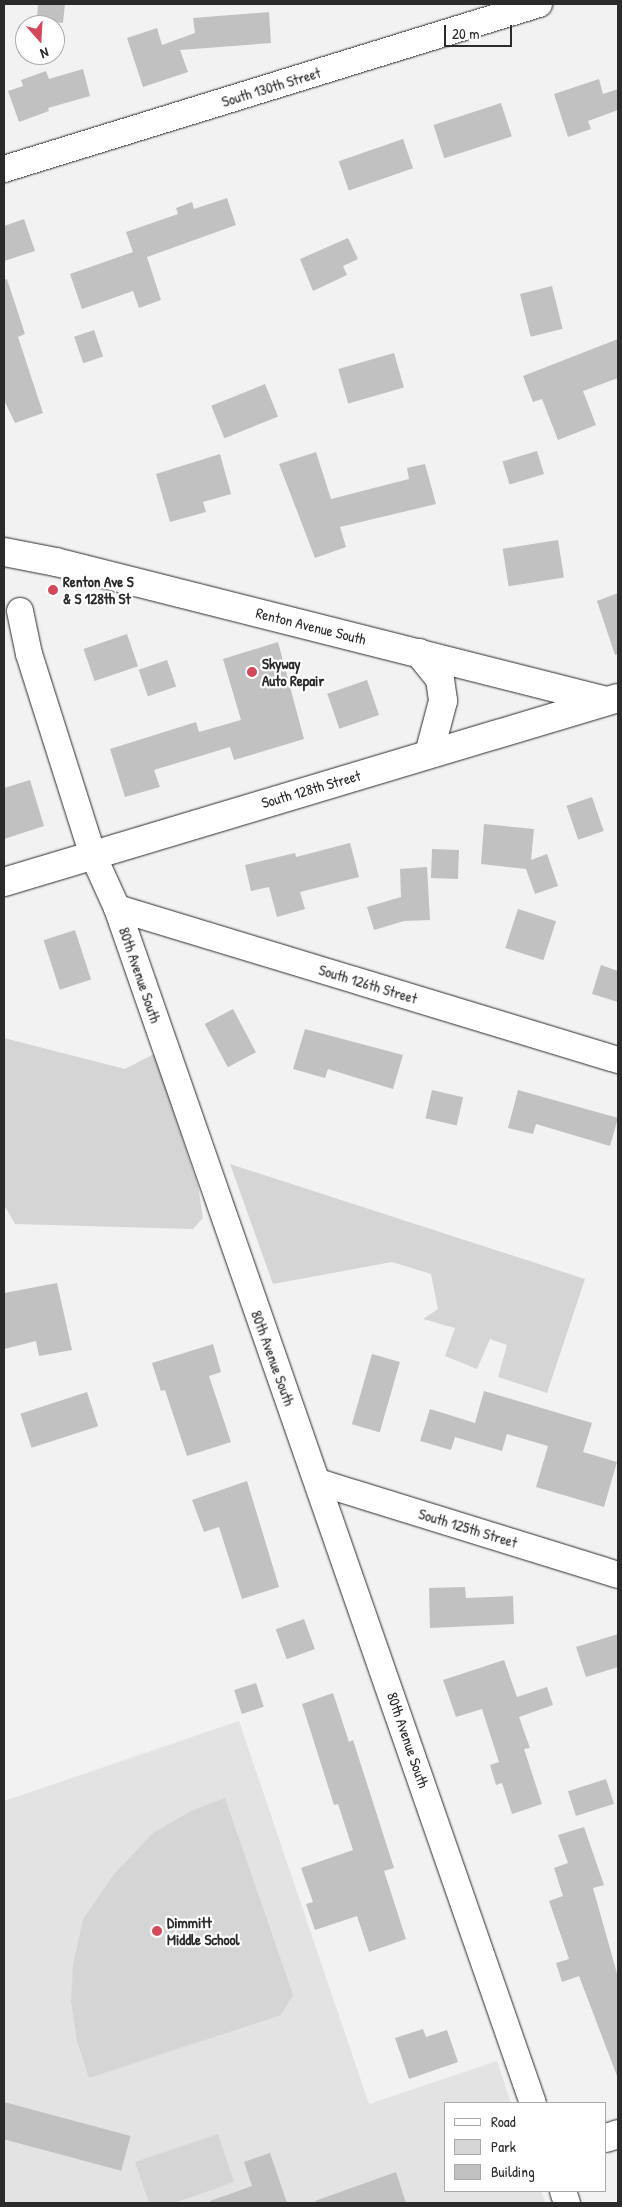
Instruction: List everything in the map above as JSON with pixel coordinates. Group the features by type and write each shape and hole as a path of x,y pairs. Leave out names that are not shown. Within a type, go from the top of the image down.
{"main road":[{"name":"Renton Avenue South","path":"4,552 56,562 615,701"},
{"path":"419,653 440,680 443,701 429,754"},
{"name":"South 128th Street","path":"4,882 92,853 615,701"}],"street":[{"name":"South 130th Street","path":"4,170 539,4"},
{"name":"80th Avenue South","path":"20,611 29,654 92,853 117,908 534,2102"},
{"name":"South 126th Street","path":"117,908 618,1060"},
{"name":"South 125th Street","path":"318,1482 618,1575"}],"shaded area":[{"name":"Dimmitt Middle School","path":"239,1721 369,2104 497,2061 511,2102 444,2102 444,2192 541,2192 545,2203 4,2203 4,1801"}],"green space":[{"path":"4,1038 125,1069 154,1054 198,1186 203,1218 193,1229 15,1224 4,1205"},
{"path":"230,1164 585,1279 547,1393 498,1377 507,1345 490,1339 477,1369 445,1356 455,1328 423,1319 438,1309 431,1274 392,1262 273,1284"},
{"path":"225,1798 293,1995 281,2015 89,2078 77,2041 71,2001 73,1965 83,1919 115,1873 153,1833 191,1811"},
{"path":"218,2134 234,2182 174,2203 149,2203 135,2162"}],"building":[{"path":"38,4 65,4 64,15 37,15"},
{"path":"269,12 271,43 180,50 188,72 143,87 127,38 157,28 162,45 195,33 193,18"},
{"path":"83,69 90,96 48,108 49,111 19,122 8,91 23,86 21,80 46,71 49,79"},
{"path":"599,79 603,94 618,89 618,110 588,121 591,129 568,137 554,94"},
{"path":"501,103 512,136 444,158 433,125"},
{"path":"403,139 413,168 349,190 339,161"},
{"path":"227,198 236,225 147,257 161,300 139,308 133,291 82,309 70,274 133,252 126,232 178,214 176,208 192,202 194,209"},
{"path":"24,219 35,251 4,261 4,226"},
{"path":"348,238 358,259 343,266 347,275 313,291 300,259"},
{"path":"7,279 25,334 18,337 43,413 15,423 4,400 4,280"},
{"path":"552,286 563,329 531,337 520,294"},
{"path":"94,330 103,356 83,363 74,337"},
{"path":"618,339 618,378 583,391 596,425 558,440 542,399 533,402 523,376"},
{"path":"394,353 404,388 348,404 338,369"},
{"path":"265,384 278,416 224,438 211,406"},
{"path":"537,451 544,474 510,484 503,462"},
{"path":"316,452 331,499 409,479 407,468 425,464 436,504 340,527 346,547 315,558 279,464"},
{"path":"220,454 231,494 203,502 206,512 170,522 156,474"},
{"path":"558,540 564,578 509,586 503,549"},
{"path":"618,593 618,654 615,655 597,601"},
{"path":"127,634 138,666 95,681 84,649"},
{"path":"278,642 304,739 234,760 230,747 154,770 160,787 125,797 110,749 196,722 199,732 241,720 223,659"},
{"path":"167,660 176,686 148,696 139,670"},
{"path":"367,680 379,715 339,729 327,694"},
{"path":"30,780 44,826 4,839 4,788"},
{"path":"592,797 604,831 578,840 566,806"},
{"path":"484,824 534,829 531,860 547,854 558,886 535,894 526,869 481,864"},
{"path":"350,843 359,877 300,892 305,909 277,917 269,887 251,891 245,865 295,853 296,857"},
{"path":"432,849 459,850 458,879 431,878"},
{"path":"427,867 430,920 404,921 374,930 367,907 401,897 400,869"},
{"path":"518,909 556,921 543,960 505,948"},
{"path":"75,930 91,979 60,990 44,940"},
{"path":"601,965 618,971 618,1002 592,994"},
{"path":"233,1009 256,1052 228,1067 205,1024"},
{"path":"305,1029 403,1055 393,1089 328,1069 325,1078 293,1069"},
{"path":"432,1090 463,1097 457,1125 425,1118"},
{"path":"518,1090 618,1118 610,1146 536,1124 533,1134 508,1128"},
{"path":"57,1283 72,1350 39,1356 36,1341 4,1349 4,1293"},
{"path":"213,1344 221,1372 209,1376 231,1442 187,1456 165,1390 161,1391 152,1363"},
{"path":"372,1354 400,1362 380,1432 352,1424"},
{"path":"484,1391 592,1423 583,1452 617,1462 604,1507 536,1487 548,1446 507,1434 502,1451 455,1437 451,1450 420,1441 430,1409 475,1423"},
{"path":"87,1392 98,1426 32,1448 20,1414"},
{"path":"247,1481 279,1587 242,1599 219,1527 204,1532 192,1500"},
{"path":"465,1587 466,1598 513,1596 514,1624 430,1628 429,1588"},
{"path":"304,1619 315,1649 287,1659 276,1629"},
{"path":"618,1634 618,1667 586,1677 576,1647"},
{"path":"504,1660 517,1697 547,1687 553,1705 519,1717 530,1748 524,1749 542,1804 512,1814 502,1783 496,1785 490,1765 499,1762 482,1709 456,1717 443,1680"},
{"path":"256,1683 264,1707 242,1714 234,1690"},
{"path":"333,1693 349,1742 353,1740 394,1868 384,1871 406,1939 369,1952 357,1916 315,1930 306,1904 313,1902 301,1868 353,1850 338,1804 334,1805 302,1704"},
{"path":"606,1779 614,1804 576,1816 568,1791"},
{"path":"584,1827 604,1885 593,1888 618,1977 617,2076 579,1976 562,1982 556,1963 569,1959 549,1901 563,1896 554,1868 568,1863 558,1835"},
{"path":"423,2029 426,2037 447,2030 458,2062 409,2079 395,2038"},
{"path":"4,2102 131,2136 121,2171 4,2139"},
{"path":"270,2153 287,2203 211,2203 210,2201 252,2186 244,2162"},
{"path":"396,2172 406,2203 316,2203 315,2201"}],"place":[{"name":"Renton Ave S & S 128th St","path":"53,590"},
{"name":"Skyway Auto Repair","path":"252,672"},
{"name":"Dimmitt Middle School","path":"157,1931"}]}
